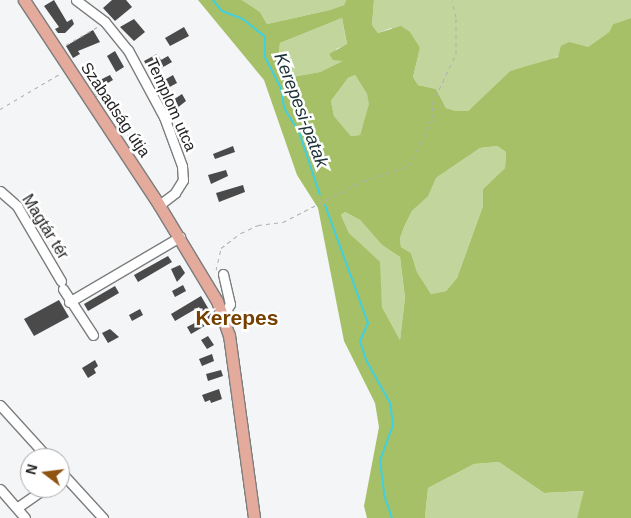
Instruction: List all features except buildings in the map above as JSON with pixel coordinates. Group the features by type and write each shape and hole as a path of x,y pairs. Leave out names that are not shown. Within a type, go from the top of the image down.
{"main road":[{"name":"Szabadság útja","path":"24,0 180,237 207,281 223,316 229,336 254,518"}],"street":[{"name":"Templom utca","path":"76,0 105,22 141,70 164,117 182,166 181,186 159,205"},
{"name":"Magtár tér","path":"0,191 17,206 62,285 68,302"},
{"path":"93,335 68,302 180,237"},
{"name":"Szabadság útja","path":"222,274 230,304 223,316"},
{"path":"0,406 39,448"},
{"path":"70,484 103,518"},
{"path":"0,489 18,507 25,518"},
{"path":"18,507 31,498"}],"path":[{"path":"222,274 216,271 215,265 219,250 242,233 258,225 283,222 364,181 409,166 433,118 432,104 456,54 456,18 452,0"},
{"path":"57,51 105,22"},
{"path":"0,109 68,69"}],"green space":[{"path":"198,0 242,0 260,12 267,24 330,10 344,5 346,0 374,0 372,25 378,33 401,26 410,32 420,48 413,77 418,85 436,89 446,108 456,111 468,111 510,71 558,57 561,46 569,42 588,47 609,32 613,24 631,18 631,518 577,518 584,491 544,493 499,462 474,464 428,488 425,518 367,518 364,506 379,427 375,403 344,341 318,208 297,175 264,80","holes":["342,18 347,44 329,54 333,60 343,61 320,72 292,77 279,52 280,43","355,75 367,94 369,104 360,135 351,136 334,116 331,101 348,78","497,146 506,152 505,168 483,189 483,206 457,278 446,291 431,294 417,272 411,253 401,247 400,238 412,211 428,196 436,178 480,148","345,212 360,220 382,245 400,257 405,298 400,340 382,307 380,262 349,233 341,215"]},
{"path":"242,0 346,0 344,5 330,10 267,24 260,12"},
{"path":"374,0 631,0 631,18 613,24 609,32 588,47 578,47 539,65 510,71 468,111 456,111 446,108 436,89 418,85 413,77 420,48 391,28 378,33 372,25"},
{"path":"342,18 347,45 336,49 344,61 320,72 292,77 279,52 280,43"},
{"path":"355,75 367,94 370,104 360,135 351,136 334,116 331,101 348,78"},
{"path":"497,146 506,152 505,168 483,189 483,206 457,278 446,291 431,294 417,272 411,253 401,247 400,238 404,227 412,211 428,195 436,178 480,148"},
{"path":"345,212 360,220 382,245 400,257 405,298 400,340 382,307 379,263 349,233 341,215"},
{"path":"499,462 544,493 585,491 577,518 425,518 428,488 474,464"}],"waterway":[{"name":"Kerepesi-patak","path":"213,0 222,11 243,19 265,37 265,57 281,88 284,108 299,132 320,195"},
{"name":"Kerepesi-patak","path":"325,205 368,323 360,341 366,360 390,403 393,425 380,460 384,495 392,518"}],"district":[{"name":"Kerepes","path":"237,318"}]}
